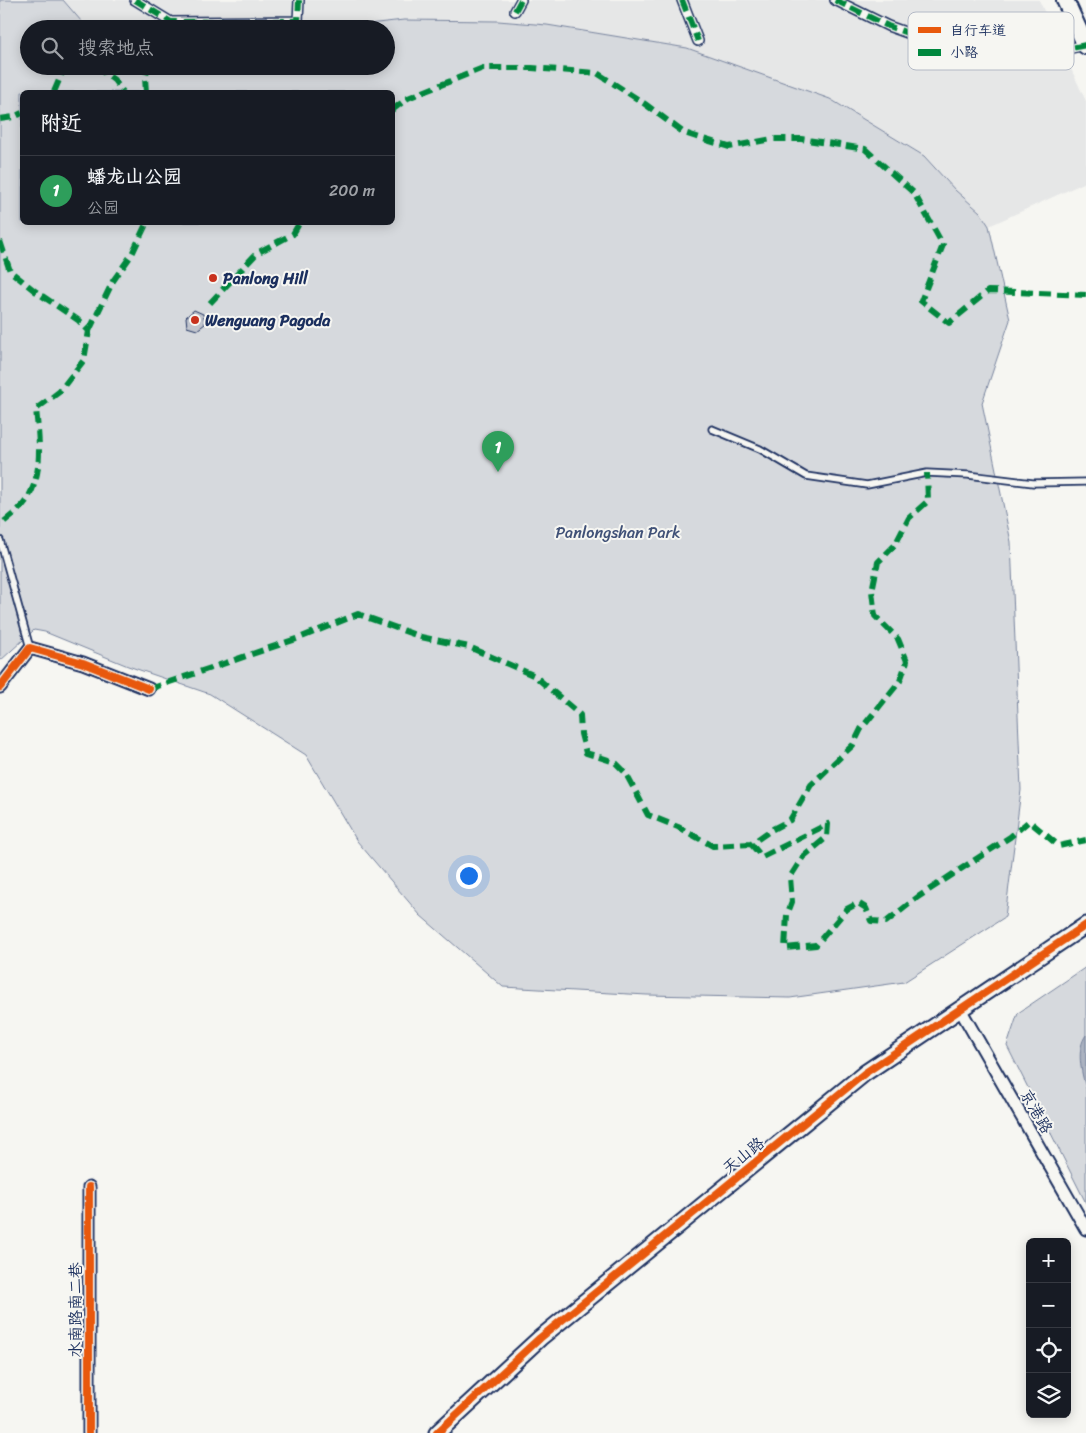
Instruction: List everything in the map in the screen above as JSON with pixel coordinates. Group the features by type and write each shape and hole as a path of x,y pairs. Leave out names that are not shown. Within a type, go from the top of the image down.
{"main road":[{"path":"1065,0 1070,12"},
{"path":"1074,20 1086,46"}],"street":[{"path":"135,0 168,20"},
{"path":"298,20 299,0"},
{"path":"515,11 521,0"},
{"path":"682,0 698,41"},
{"path":"835,0 888,26 908,33"},
{"path":"0,687 30,648 82,663 149,689"},
{"name":"天山路","path":"437,1433 540,1338 865,1073 1086,925"},
{"name":"京港路","path":"960,1009 1086,1229"},
{"name":"水南路南二巷","path":"89,1187 89,1433"}],"lane":[{"path":"712,429 760,449 806,476 867,485 927,473 968,475 1033,483 1086,482"},
{"path":"0,540 30,648"}],"shaded area":[{"path":"63,0 1039,0 1045,12 908,12 908,70 1072,70 1086,101 1086,182 989,226 980,212 955,190 924,156 830,99 687,48 547,25 498,21 80,20"},
{"path":"1086,1035 1086,1088 1080,1054"}],"green space":[{"name":"Panlongshan Park","path":"0,0 63,0 80,20 20,20 20,75 395,75 395,21 404,20 498,21 547,25 687,48 830,99 924,156 955,190 980,212 989,226 1010,320 982,403 1011,542 1021,790 1005,917 904,982 790,998 647,995 503,987 420,915 357,841 306,755 210,694 128,666 45,632 34,630 0,661"},
{"path":"1086,967 1086,1203 1007,1046 1018,1013"}],"building":[{"name":"Wenguang Pagoda","path":"194,310 203,314 205,324 197,330 187,327 186,317"}],"marked path":[{"path":"135,0 168,20"},
{"path":"298,20 299,0"},
{"path":"515,11 521,0"},
{"path":"682,0 698,41"},
{"path":"835,0 888,26 908,33"},
{"path":"1074,48 1086,45"},
{"path":"395,108 408,98 483,68 532,68 597,73 645,104 684,133 729,147 772,139 801,139 865,149 914,193 943,245 921,301 949,323 988,291 1086,295"},
{"path":"55,90 61,75"},
{"path":"107,75 122,90"},
{"path":"146,75 146,90"},
{"path":"0,119 20,114"},
{"path":"89,331 113,281 132,254 146,225"},
{"path":"210,303 257,253 293,234 298,225"},
{"path":"0,241 10,271 35,291 78,320 89,331 84,360 59,392 36,409 39,457 36,480 26,501 0,525"},
{"path":"149,689 302,637 358,614 421,637 469,647 535,676 580,715 581,734 586,753 615,762 625,772 648,815 678,827 713,846 751,844 790,820 811,785 853,745 861,729 900,681 907,661 898,639 875,616 872,591 878,562 895,545 909,518 928,501 927,473"},
{"path":"751,844 762,857 828,824 827,837 803,857 790,877 792,902 787,915 785,948 816,945 847,909 858,903 866,908 871,921 886,922 918,897 1010,837 1029,821 1059,846 1086,840"}],"cycle path":[{"path":"0,687 30,648 83,663 149,689"},
{"path":"437,1433 540,1338 865,1073 1086,925"},
{"path":"89,1187 89,1433"}],"place":[{"name":"Panlong Hill","path":"213,278"},
{"name":"Wenguang Pagoda","path":"195,320"},
{"name":"蟠龙山公园","path":"498,472"}]}
